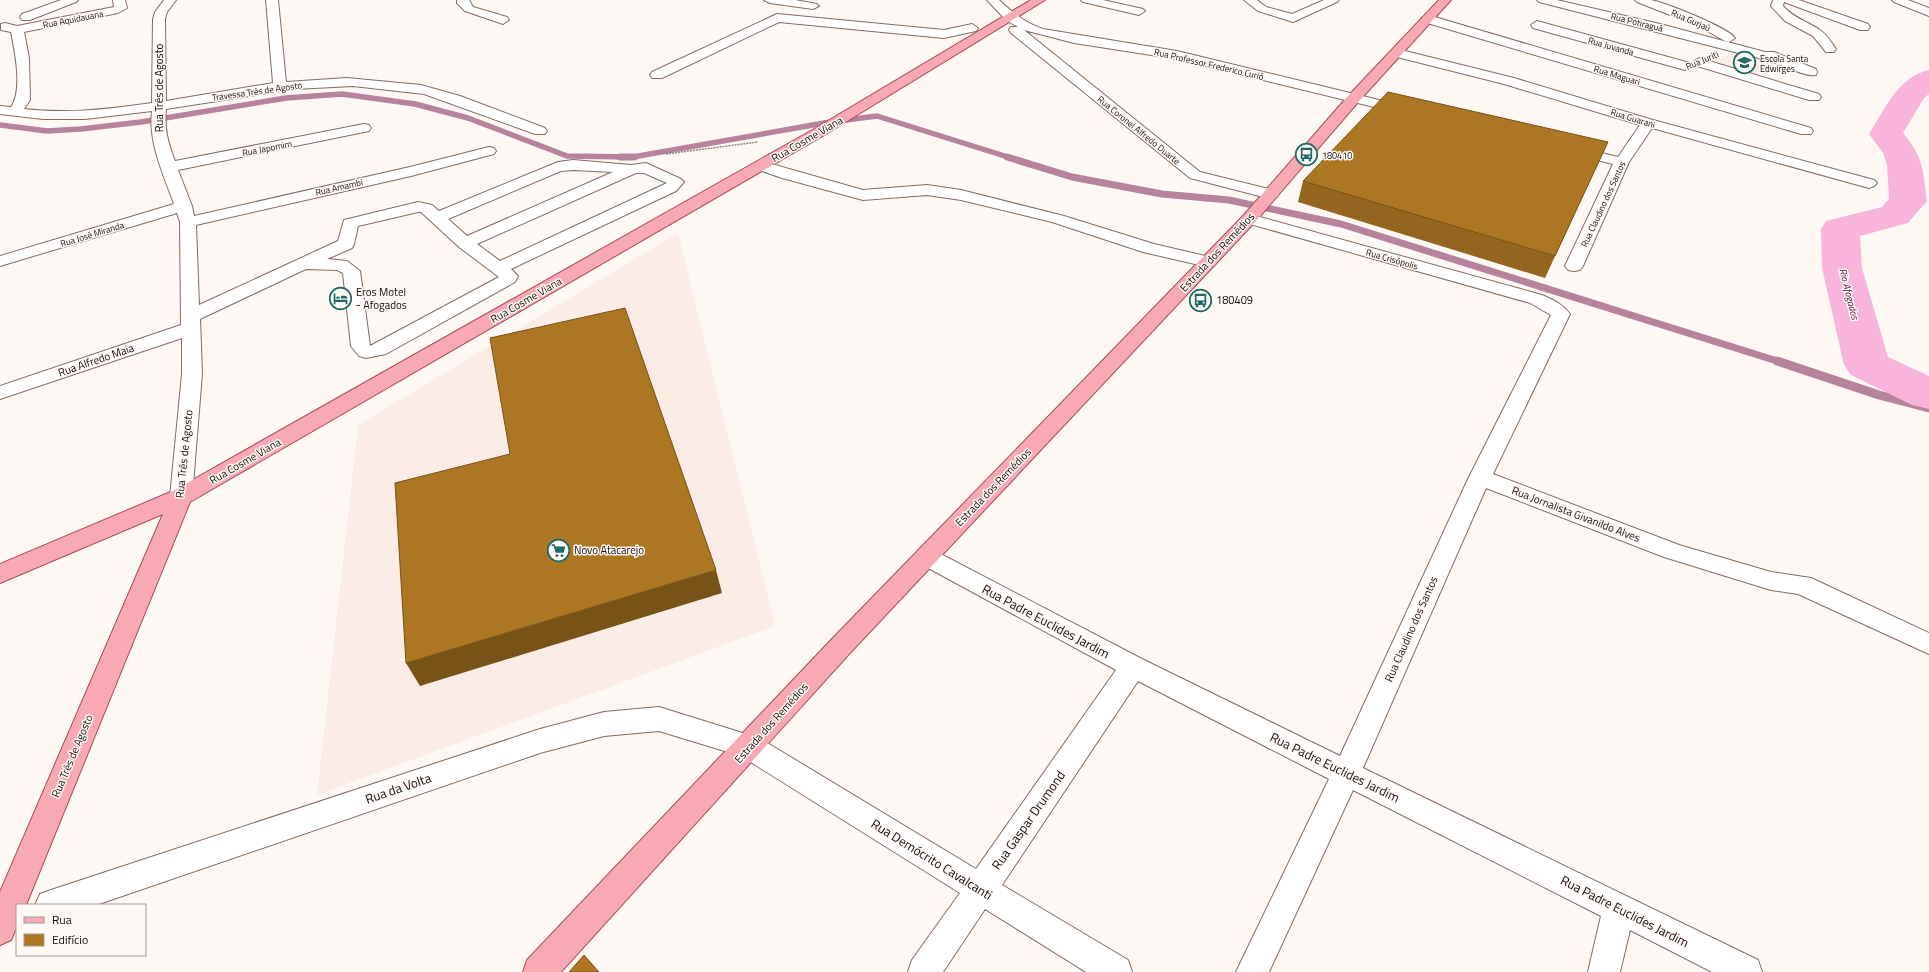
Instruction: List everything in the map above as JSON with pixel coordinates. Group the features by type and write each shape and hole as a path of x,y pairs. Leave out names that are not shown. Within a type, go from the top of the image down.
{"main road":[{"name":"Rua Cosme Viana","path":"0,574 181,497 761,166 1039,0"},
{"name":"Estrada dos Remédios","path":"539,972 841,646 1208,262 1259,207 1354,98 1428,19 1441,1"},
{"name":"Rua Três de Agosto","path":"5,922 181,497"}],"street":[{"name":"Rua Aquidauana","path":"72,0 10,22 5,27 17,30 118,10 121,8 119,0"},
{"name":"Rua Três de Agosto","path":"170,0 160,12 159,19 158,114 159,138 186,214 192,374 181,497"},
{"path":"272,0 280,86"},
{"path":"463,0 469,9 503,20"},
{"path":"770,0 824,8"},
{"path":"993,0 1006,20"},
{"path":"1087,0 1139,11"},
{"path":"1250,0 1268,12 1288,18 1296,18 1333,0"},
{"name":"Rua Potiraguá","path":"1543,0 1661,28 1730,47"},
{"name":"Rua Gurjaú","path":"1640,0 1678,13 1714,28 1718,34 1811,72"},
{"path":"1779,0 1777,6 1781,12 1790,19 1816,31 1823,37 1830,49"},
{"path":"1788,0 1864,27"},
{"path":"1898,0 1929,12"},
{"path":"1661,28 1678,13"},
{"path":"894,17 988,30"},
{"path":"657,75 777,18 944,34 972,28"},
{"name":"Rua Maguari","path":"1428,19 1806,131"},
{"name":"Rua Professor Frederico Curió","path":"1006,20 1040,32 1074,39 1177,55 1423,114"},
{"name":"Rua Coronel Alfredo Duarte","path":"1006,20 1195,175 1259,207"},
{"name":"Rua Juvanda","path":"1537,25 1685,66"},
{"name":"Rua Aquidauana","path":"7,112 23,100 22,58 17,30"},
{"name":"Rua Gurjaú","path":"1730,47 1783,61"},
{"name":"Rua Juriti","path":"1655,86 1685,66 1699,62 1730,47"},
{"name":"Rua Guarani","path":"1397,53 1516,83 1648,123 1869,183"},
{"path":"1699,62 1814,97"},
{"name":"Travessa Três de Agosto","path":"7,112 47,116 158,114 280,86 355,82 425,90 468,103 540,131"},
{"name":"Rua Claudino dos Santos","path":"1574,266 1622,162 1648,123"},
{"name":"Rua Japomim","path":"169,167 364,128"},
{"path":"1561,148 1622,162"},
{"name":"Rua Amambi","path":"186,214 411,171 489,151"},
{"path":"304,264 341,265 350,271 360,346 366,352 372,352 509,278 509,276 465,243 437,218 558,167 573,165 632,169 646,168 676,182 675,185 499,268"},
{"path":"761,166 787,175 863,195 927,190 961,195 1058,219 1149,248 1208,262"},
{"path":"465,243 632,169"},
{"name":"Rua Alfredo Maia","path":"0,393 191,322 346,244 348,224 354,221 418,207 426,208 437,218"},
{"name":"Rua Crisópolis","path":"1259,207 1536,299"},
{"name":"Rua José Miranda","path":"0,261 186,214"},
{"name":"Rua Claudino dos Santos","path":"1252,972 1346,772 1480,477 1561,314 1553,307 1536,299"},
{"name":"Rua Jornalista Givanildo Alves","path":"1480,477 1672,550 1771,581 1802,585 1929,644"},
{"name":"Rua Padre Euclides Jardim","path":"927,557 1133,668 1346,772 1746,972"},
{"name":"Rua Gaspar Drumond","path":"924,972 1133,668"},
{"name":"Rua da Volta","path":"54,904 540,741 604,724 659,719 749,747"},
{"name":"Rua Demócrito Cavalcanti","path":"749,747 1116,972"},
{"path":"1604,972 1619,908"}],"shaded area":[{"name":"Escola Santa Edwirges","path":"1733,53 1742,53 1773,64 1756,74 1719,64 1716,61"},
{"path":"678,233 775,626 317,795 358,425"}],"building":[{"path":"1388,92 1608,142 1555,256 1303,181"},
{"name":"Novo Atacarejo","path":"625,308 716,570 406,663 395,483 510,454 490,338"},
{"path":"584,955 599,972 569,972"}],"waterway":[{"name":"Rio Afogados","path":"1929,79 1912,92 1886,134 1900,151 1905,165 1908,201 1895,215 1840,229 1842,268 1867,365 1929,394"},
{"path":"0,125 47,131 81,129 141,122 286,98 342,94 415,104 468,118 567,156 633,157"},
{"path":"633,157 830,122 877,116 1011,158"},
{"path":"620,157 633,157"},
{"path":"1007,157 1072,177 1162,194 1229,200 1341,224 1780,362"},
{"path":"1780,362 1879,395 1929,408"}],"place":[{"name":"Escola Santa Edwirges","path":"1745,63"},
{"name":"180410","path":"1307,155"},
{"name":"Eros Motel - Afogados","path":"341,298"},
{"name":"180409","path":"1201,300"},
{"name":"Novo Atacarejo","path":"559,550"}]}
